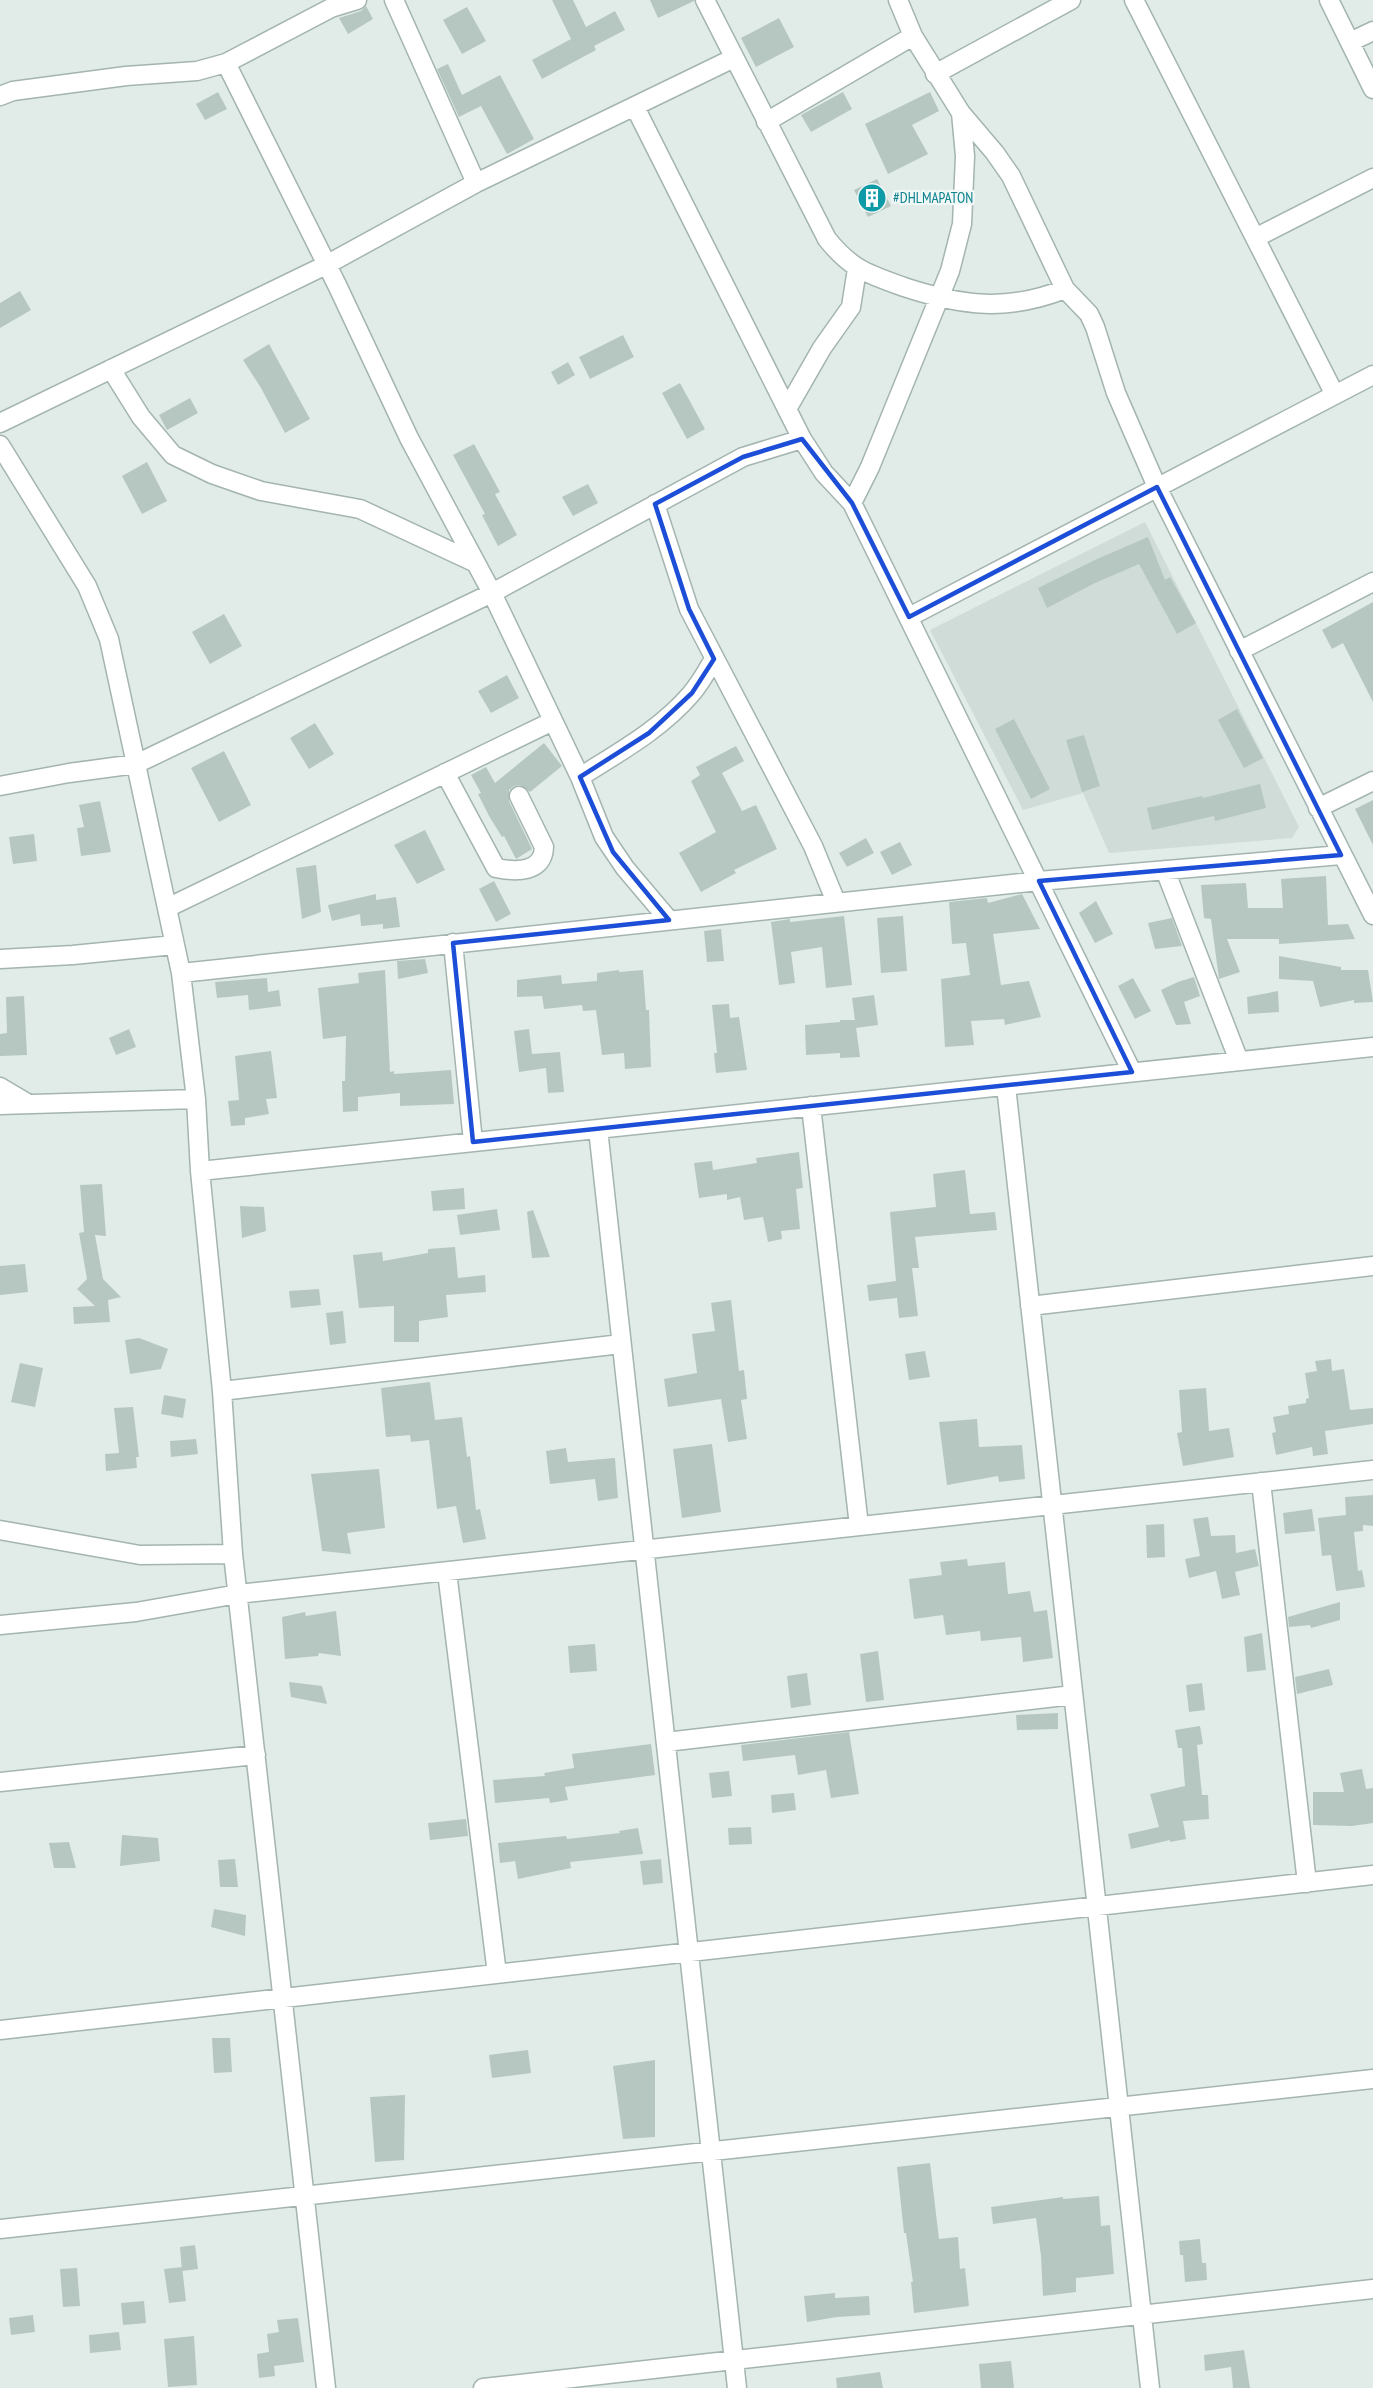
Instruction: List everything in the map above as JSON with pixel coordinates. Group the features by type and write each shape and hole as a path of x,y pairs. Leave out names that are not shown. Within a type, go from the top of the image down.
{"street":[{"path":"0,96 13,92 126,76 197,71 226,63 327,4 357,0"},
{"path":"394,0 476,183"},
{"path":"705,0 827,239 841,256 857,269 939,298 976,305 1023,302 1065,289"},
{"path":"898,0 913,36 935,74 961,113 1011,176 1065,289 1089,314 1116,393 1157,487 1373,915"},
{"path":"935,74 1071,0"},
{"path":"1134,0 1335,395"},
{"path":"1329,0 1373,89"},
{"path":"1350,42 1373,31"},
{"path":"766,122 913,36"},
{"path":"0,423 326,265 476,183 734,58"},
{"path":"226,63 409,438 492,593 579,777 593,814 613,852 669,920"},
{"path":"635,107 802,440 824,473 852,503 1132,1072"},
{"path":"852,503 870,467 950,271 962,224 965,156 961,113"},
{"path":"1255,238 1373,178"},
{"path":"787,409 822,348 851,307 857,269"},
{"path":"111,369 141,417 173,455 212,474 261,491 360,509 476,563"},
{"path":"909,617 1373,375"},
{"path":"0,786 69,773 136,764 492,593 743,457 802,440"},
{"path":"3,456 87,586 109,639 181,973 196,1099 200,1171 222,1391 233,1554 326,2388"},
{"path":"655,504 689,609 813,846 836,902"},
{"path":"1239,651 1373,582"},
{"path":"579,777 649,733 669,717 692,693 714,659"},
{"path":"167,908 553,722"},
{"path":"445,773 496,868 516,872 538,864 544,855 544,847 519,796"},
{"path":"1318,808 1373,781"},
{"path":"181,973 1039,881 1341,855"},
{"path":"1165,870 1239,1061"},
{"path":"453,943 473,1142"},
{"path":"0,959 73,955 174,945"},
{"path":"200,1171 1373,1047"},
{"path":"1006,1086 1150,2388"},
{"path":"0,1087 27,1103"},
{"path":"0,1105 196,1099"},
{"path":"811,1106 859,1526"},
{"path":"598,1129 737,2388"},
{"path":"1030,1306 1373,1266"},
{"path":"222,1391 621,1344"},
{"path":"0,1625 136,1612 238,1594 1373,1470"},
{"path":"1261,1482 1307,1883"},
{"path":"0,1530 140,1555 233,1554"},
{"path":"447,1572 497,1974"},
{"path":"666,1742 1073,1695"},
{"path":"0,1782 256,1755"},
{"path":"0,2030 1373,1875"},
{"path":"0,2229 1373,2079"},
{"path":"483,2388 1373,2289"}],"highlighted area":[{"path":"802,439 852,503 909,617 1157,487 1341,855 1039,881 1132,1072 473,1142 453,943 669,920 613,852 580,777 649,733 692,693 714,659 689,609 655,504 743,457"}],"shaded area":[{"path":"1145,522 1299,827 1292,838 1109,853 1083,793 1023,810 930,630"}],"building":[{"path":"552,0 573,0 586,27 615,11 625,30 594,46 596,50 542,79 532,60 571,39"},
{"path":"650,0 694,0 694,1 658,18"},
{"path":"366,6 373,19 348,34 339,18 361,11"},
{"path":"467,7 486,41 462,54 443,20"},
{"path":"779,18 794,47 756,67 741,38"},
{"path":"448,64 462,95 500,75 534,139 507,154 481,106 459,117 437,69"},
{"path":"218,92 227,109 205,120 196,104"},
{"path":"843,92 852,109 811,132 801,115"},
{"path":"930,92 939,111 912,125 928,154 888,174 865,124"},
{"name":"#DHLMAPATON","path":"877,179 891,206 868,217 854,190"},
{"path":"20,291 31,310 0,328 0,303"},
{"path":"623,335 634,357 590,379 579,357"},
{"path":"269,344 310,419 285,433 243,360"},
{"path":"568,362 575,375 558,385 551,372"},
{"path":"680,383 705,429 687,439 662,393"},
{"path":"190,398 198,413 167,430 159,415"},
{"path":"474,444 500,492 495,494 517,535 498,546 482,515 485,514 453,455"},
{"path":"147,462 167,501 142,514 122,476"},
{"path":"588,484 598,503 573,516 562,497"},
{"path":"1148,537 1165,580 1170,577 1196,623 1177,634 1139,564 1095,583 1047,608 1038,588"},
{"path":"1373,602 1373,702 1343,643 1332,649 1322,630"},
{"path":"224,614 242,646 210,664 192,632"},
{"path":"507,675 519,698 491,713 478,691"},
{"path":"1237,709 1263,758 1244,768 1218,720"},
{"path":"1014,719 1050,789 1031,799 995,729"},
{"path":"315,723 334,754 309,769 290,738"},
{"path":"1084,735 1100,786 1082,792 1066,740"},
{"path":"544,743 562,766 530,792 520,785 509,790 509,801 532,849 516,859 504,836 502,837 489,816 478,794 481,793 471,775 486,767 495,783"},
{"path":"736,746 744,761 722,773 742,811 756,805 777,849 734,870 736,873 701,892 679,853 716,832 691,781 700,775 696,767"},
{"path":"224,751 251,805 219,822 191,768"},
{"path":"1260,784 1266,808 1215,821 1214,816 1152,830 1147,808 1202,796 1203,798"},
{"path":"1373,800 1373,845 1355,809"},
{"path":"100,801 111,852 81,856 77,828 84,827 79,805"},
{"path":"425,830 445,870 417,884 394,845"},
{"path":"34,834 37,861 13,864 9,837"},
{"path":"866,838 874,853 847,867 839,853"},
{"path":"900,842 912,865 892,875 880,852"},
{"path":"316,865 321,912 302,919 296,868"},
{"path":"1326,876 1328,925 1348,924 1355,939 1279,944 1279,939 1227,939 1240,972 1219,979 1211,919 1204,918 1201,885 1246,883 1248,908 1283,908 1281,879"},
{"path":"494,881 511,914 496,922 479,889"},
{"path":"376,894 376,900 396,897 400,927 383,929 383,924 361,926 360,914 332,921 328,905"},
{"path":"1022,894 1040,929 993,934 1001,985 1029,981 1041,1017 1005,1025 1004,1019 971,1021 974,1045 945,1047 941,979 970,975 966,943 952,944 949,902 987,898 988,903"},
{"path":"1096,901 1113,934 1095,943 1079,913"},
{"path":"844,916 852,985 826,988 822,947 791,952 795,983 779,985 771,922"},
{"path":"903,916 907,971 881,973 877,918"},
{"path":"1172,918 1182,946 1155,949 1148,923"},
{"path":"721,929 724,961 707,962 704,931"},
{"path":"1279,956 1341,967 1341,970 1368,970 1373,1002 1354,1003 1354,1000 1320,1007 1313,981 1279,979"},
{"path":"425,959 428,973 398,979 397,961"},
{"path":"385,970 390,1072 394,1071 394,1074 451,1070 454,1104 400,1106 400,1093 358,1097 358,1111 343,1112 342,1081 345,1081 346,1036 323,1039 318,988 359,983 358,973"},
{"path":"619,970 619,972 643,970 646,1010 649,1010 651,1067 625,1069 624,1053 602,1055 596,1010 583,1011 582,1005 544,1009 542,996 517,997 517,980 561,975 562,984 597,981 597,973"},
{"path":"1194,977 1200,996 1184,1002 1191,1024 1176,1025 1161,990"},
{"path":"267,978 268,992 279,990 281,1006 249,1010 248,995 217,998 215,982"},
{"path":"1133,978 1151,1011 1135,1019 1118,986"},
{"path":"1278,991 1279,1012 1248,1014 1247,997"},
{"path":"874,995 878,1025 856,1028 852,998"},
{"path":"24,996 27,1055 0,1056 0,1034 7,1033 6,997"},
{"path":"729,1004 730,1018 739,1017 747,1070 716,1073 714,1053 717,1053 712,1005"},
{"path":"840,1020 855,1020 860,1057 840,1058 840,1053 806,1055 805,1025 840,1022"},
{"path":"129,1029 136,1047 116,1055 109,1038"},
{"path":"529,1029 532,1054 560,1052 564,1092 548,1093 546,1068 519,1072 514,1031"},
{"path":"271,1051 277,1098 266,1099 269,1114 245,1118 245,1125 231,1126 228,1101 239,1100 235,1056"},
{"path":"799,1152 803,1188 796,1189 800,1229 781,1231 782,1239 768,1242 763,1217 744,1220 740,1197 727,1200 727,1194 699,1198 694,1163 712,1161 713,1170 757,1163 756,1158"},
{"path":"965,1170 970,1214 995,1212 997,1230 915,1237 919,1268 912,1268 918,1316 899,1318 897,1298 869,1301 867,1285 896,1281 890,1212 936,1207 933,1174"},
{"path":"102,1184 106,1236 95,1235 103,1279 121,1297 108,1300 110,1322 74,1324 73,1307 95,1306 77,1289 87,1279 79,1233 84,1232 80,1185"},
{"path":"464,1188 465,1209 433,1211 431,1191"},
{"path":"240,1206 264,1207 266,1231 242,1238"},
{"path":"497,1209 500,1230 460,1235 457,1215"},
{"path":"533,1210 550,1257 532,1258 527,1212"},
{"path":"455,1247 458,1278 485,1275 486,1292 446,1295 448,1317 419,1321 419,1342 394,1342 394,1306 359,1308 353,1255 382,1252 383,1261 428,1253 428,1249"},
{"path":"25,1264 28,1292 0,1295 0,1266"},
{"path":"319,1289 321,1305 291,1308 289,1291"},
{"path":"731,1300 739,1371 744,1370 747,1399 741,1400 747,1439 728,1442 721,1399 668,1407 664,1379 697,1373 692,1334 715,1331 711,1303"},
{"path":"343,1311 346,1343 330,1345 326,1313"},
{"path":"139,1338 168,1349 161,1369 130,1374 125,1340"},
{"path":"925,1351 930,1377 909,1380 905,1354"},
{"path":"1331,1359 1332,1371 1344,1369 1350,1410 1373,1408 1373,1424 1325,1431 1328,1454 1313,1456 1312,1447 1276,1455 1272,1433 1276,1432 1273,1417 1289,1414 1288,1406 1306,1403 1306,1399 1309,1398 1305,1373 1317,1371 1315,1361"},
{"path":"20,1363 43,1368 35,1407 11,1402"},
{"path":"430,1382 435,1420 462,1417 467,1457 470,1456 476,1510 480,1509 486,1539 463,1543 456,1506 437,1509 429,1440 411,1442 410,1435 386,1437 381,1388"},
{"path":"1206,1388 1209,1431 1229,1428 1234,1457 1183,1466 1177,1433 1182,1432 1179,1390"},
{"path":"164,1395 186,1399 183,1418 161,1414"},
{"path":"133,1407 139,1457 136,1457 137,1468 106,1471 105,1454 119,1453 114,1408"},
{"path":"977,1419 979,1447 1022,1445 1025,1479 999,1482 998,1476 947,1485 939,1422"},
{"path":"196,1439 198,1454 171,1457 170,1441"},
{"path":"712,1444 721,1512 682,1518 673,1449"},
{"path":"566,1448 568,1462 615,1458 618,1498 598,1501 595,1479 550,1484 546,1451"},
{"path":"379,1469 385,1528 347,1533 351,1554 322,1551 311,1474"},
{"path":"1373,1495 1373,1526 1363,1525 1363,1531 1354,1532 1358,1571 1362,1570 1365,1587 1336,1591 1331,1555 1322,1556 1318,1518 1346,1515 1345,1497"},
{"path":"1312,1509 1315,1531 1285,1534 1283,1513"},
{"path":"1208,1517 1211,1536 1235,1535 1236,1553 1255,1549 1259,1566 1235,1572 1240,1595 1222,1599 1216,1571 1189,1578 1185,1559 1200,1556 1193,1519"},
{"path":"1164,1524 1165,1557 1147,1558 1146,1525"},
{"path":"967,1559 968,1566 1005,1562 1008,1594 1030,1591 1034,1612 1047,1610 1053,1658 1023,1662 1021,1637 981,1641 980,1631 946,1635 943,1615 914,1619 909,1579 942,1575 940,1562"},
{"path":"1340,1602 1340,1620 1311,1628 1310,1625 1289,1627 1288,1617"},
{"path":"336,1611 341,1656 319,1653 318,1656 285,1659 282,1617 305,1612 306,1616"},
{"path":"1262,1633 1266,1670 1247,1672 1244,1637"},
{"path":"595,1644 597,1671 570,1673 568,1646"},
{"path":"878,1651 884,1700 866,1702 860,1654"},
{"path":"1329,1669 1333,1685 1297,1694 1295,1677"},
{"path":"807,1673 811,1705 791,1708 787,1676"},
{"path":"289,1682 322,1686 327,1704 291,1697"},
{"path":"1202,1683 1205,1710 1189,1712 1186,1685"},
{"path":"1058,1713 1058,1729 1017,1730 1016,1715"},
{"path":"1200,1726 1203,1744 1197,1745 1202,1795 1208,1795 1209,1819 1183,1821 1186,1839 1170,1842 1170,1840 1131,1849 1128,1834 1159,1827 1150,1794 1185,1786 1182,1748 1178,1748 1175,1730"},
{"path":"849,1732 859,1794 831,1798 826,1770 798,1775 795,1755 743,1761 741,1745"},
{"path":"651,1744 655,1775 565,1787 568,1800 550,1803 549,1798 495,1803 493,1780 545,1776 544,1773 574,1768 572,1754"},
{"path":"1362,1769 1366,1789 1373,1788 1373,1823 1352,1826 1313,1825 1313,1792 1344,1792 1340,1773"},
{"path":"729,1771 732,1796 712,1798 709,1773"},
{"path":"794,1793 796,1810 772,1813 771,1795"},
{"path":"466,1819 468,1836 430,1840 428,1823"},
{"path":"751,1827 752,1844 729,1845 728,1828"},
{"path":"638,1828 643,1854 570,1862 571,1868 518,1879 515,1861 500,1863 498,1843 566,1836 567,1839 620,1833 619,1831"},
{"path":"122,1835 158,1838 160,1861 120,1866"},
{"path":"69,1842 76,1868 54,1868 49,1843"},
{"path":"235,1859 238,1887 220,1887 218,1860"},
{"path":"661,1859 663,1883 643,1885 640,1861"},
{"path":"214,1909 246,1915 245,1936 211,1927"},
{"path":"212,2038 230,2038 232,2072 214,2073"},
{"path":"528,2050 531,2073 492,2078 489,2055"},
{"path":"655,2060 655,2137 623,2139 613,2066"},
{"path":"405,2095 404,2160 375,2162 370,2097"},
{"path":"930,2163 939,2239 958,2237 960,2269 965,2268 969,2306 914,2313 911,2282 913,2282 906,2233 904,2233 897,2167"},
{"path":"1099,2196 1101,2226 1110,2225 1114,2274 1076,2278 1076,2292 1043,2296 1036,2218 993,2224 991,2207 1063,2197 1063,2199"},
{"path":"1200,2239 1202,2263 1206,2263 1207,2280 1185,2282 1183,2255 1180,2255 1179,2241"},
{"path":"195,2245 198,2269 182,2271 180,2247"},
{"path":"182,2267 186,2301 169,2303 164,2269"},
{"path":"77,2268 80,2306 63,2307 60,2269"},
{"path":"835,2293 835,2298 869,2296 870,2315 807,2322 804,2296"},
{"path":"144,2301 146,2323 123,2325 121,2303"},
{"path":"33,2315 35,2332 11,2335 9,2318"},
{"path":"298,2318 304,2362 274,2366 275,2376 259,2378 257,2354 269,2352 267,2334 279,2332 277,2320"},
{"path":"119,2332 121,2350 90,2353 89,2335"},
{"path":"194,2336 197,2385 168,2387 164,2339"},
{"path":"1244,2350 1250,2388 1233,2388 1231,2367 1205,2371 1204,2355"},
{"path":"1011,2361 1014,2388 981,2388 979,2364"},
{"path":"880,2372 883,2388 837,2388 836,2378"}],"place":[{"name":"#DHLMAPATON","path":"872,198"}]}
